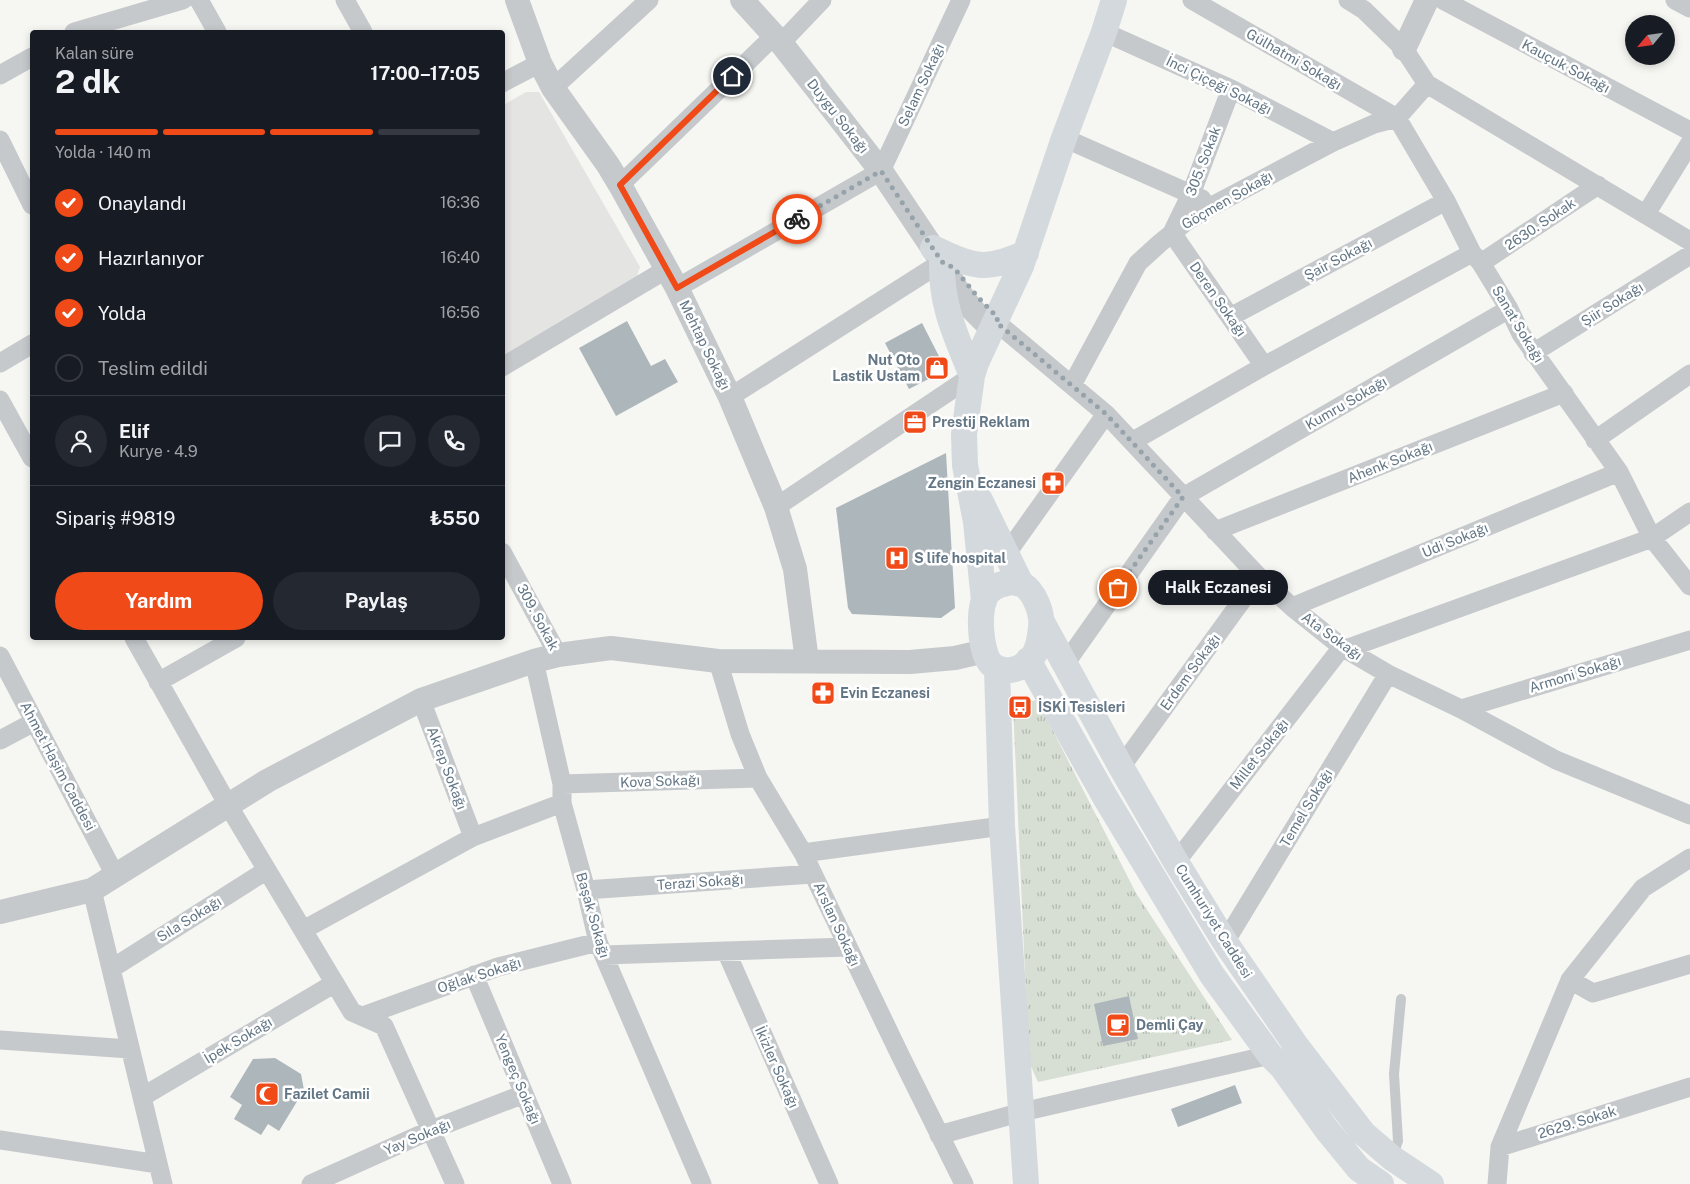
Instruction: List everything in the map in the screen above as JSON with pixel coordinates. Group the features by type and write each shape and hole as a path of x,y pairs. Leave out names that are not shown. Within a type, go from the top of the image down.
{"main road":[{"path":"984,601 976,522 965,465 964,434 972,376 1026,253 1064,138 1114,0"},
{"path":"972,376 947,311 938,255 977,265 992,266 1026,253"},
{"path":"965,465 989,520 1021,584 1031,593 1039,607 1042,622 1037,647 1032,657 1022,666 1011,670 991,660"},
{"path":"1021,584 1011,582 998,585 987,593 982,605 981,627 991,660 1026,1184"},
{"name":"Cumhuriyet Caddesi","path":"1042,622 1176,862 1224,942 1297,1047 1363,1133 1392,1158 1432,1184"},
{"name":"Cumhuriyet Caddesi","path":"1028,660 1110,806 1212,975 1327,1130 1359,1168 1381,1184"}],"street":[{"path":"84,30 184,0"},
{"path":"199,0 216,30"},
{"path":"345,0 362,30"},
{"name":"Mehtap Sokağı","path":"517,0 540,63 553,88 620,185 672,278 730,397 776,507 796,569 807,661"},
{"path":"553,88 649,0"},
{"name":"Duygu Sokağı","path":"742,0 778,39 881,171 938,255 954,268 977,296 995,323"},
{"path":"620,185 822,0"},
{"name":"Selam Sokağı","path":"881,171 961,0"},
{"name":"Gülhatmi Sokağı","path":"1192,0 1397,118"},
{"path":"1404,49 1427,0"},
{"name":"Kauçuk Sokağı","path":"1443,0 1690,131"},
{"path":"1676,0 1690,8"},
{"path":"1358,3 1404,49 1427,84 1690,241"},
{"name":"İnci Çiçeği Sokağı","path":"1104,32 1231,89 1333,142"},
{"path":"0,76 30,58"},
{"path":"505,81 540,63"},
{"path":"1397,118 1427,84"},
{"name":"305. Sokak","path":"1172,233 1191,194 1231,89"},
{"name":"Göçmen Sokağı","path":"1072,385 1138,263 1172,233 1187,221 1214,205 1333,142 1374,124 1397,118"},
{"name":"Sanat Sokağı","path":"1397,118 1477,258 1509,309 1521,334 1619,472 1652,538 1690,586"},
{"path":"1064,138 1214,205"},
{"path":"0,140 30,201"},
{"path":"1646,214 1690,143"},
{"path":"505,365 881,171"},
{"name":"2630. Sokak","path":"1133,441 1264,366 1477,258 1598,185"},
{"name":"Şair Sokağı","path":"1230,317 1446,201"},
{"name":"Deren Sokağı","path":"1172,233 1264,366"},
{"path":"730,397 938,255"},
{"name":"Şiir Sokağı","path":"1533,353 1690,255"},
{"name":"Kumru Sokağı","path":"1183,497 1509,309"},
{"name":"Ata Sokağı","path":"995,323 1106,414 1259,578 1344,648 1388,674 1460,709 1556,760 1690,814"},
{"path":"0,363 30,345"},
{"path":"1595,440 1690,374"},
{"path":"776,507 972,376"},
{"name":"Ahenk Sokağı","path":"1215,531 1564,393"},
{"path":"0,400 30,454"},
{"path":"1007,553 1106,414"},
{"name":"Udi Sokağı","path":"1292,607 1619,472"},
{"path":"1065,664 1183,497"},
{"path":"1344,648 1652,538 1690,512"},
{"name":"309. Sokak","path":"505,558 558,655"},
{"name":"Erdem Sokağı","path":"1122,767 1259,578"},
{"path":"135,640 228,805 352,1012 384,1026 455,1184"},
{"path":"158,682 232,640"},
{"name":"Armoni Sokağı","path":"1460,709 1690,640"},
{"path":"0,912 92,890 267,781 421,700 534,661 558,655 611,648 718,661 910,662 955,658 991,660"},
{"name":"Millet Sokağı","path":"1176,862 1344,648"},
{"name":"Ahmet Haşim Caddesi","path":"0,656 115,875"},
{"name":"Başak Sokağı","path":"534,661 562,794 601,948 702,1184"},
{"name":"Arslan Sokağı","path":"718,661 740,734 758,778 803,853 964,1184"},
{"name":"Temel Sokağı","path":"1224,942 1388,674"},
{"name":"Akrep Sokağı","path":"421,700 473,837"},
{"path":"0,740 34,722"},
{"name":"Kova Sokağı","path":"303,930 473,837 562,794 758,778"},
{"path":"803,853 1002,826"},
{"path":"1497,1184 1500,1146 1570,980 1643,888 1690,858"},
{"name":"Sıla Sokağı","path":"111,969 267,870"},
{"name":"Terazi Sokağı","path":"586,890 813,874"},
{"path":"92,890 163,1184"},
{"name":"Oğlak Sokağı","path":"363,1016 498,967 601,948 726,951 848,947"},
{"name":"İkizler Sokağı","path":"726,951 829,1184"},
{"path":"1570,980 1593,993 1690,964"},
{"name":"Yengeç Sokağı","path":"474,975 562,1184"},
{"name":"İpek Sokağı","path":"142,1097 334,983"},
{"path":"0,1040 130,1049"},
{"path":"940,1135 1022,1112 1270,1055"},
{"name":"2629. Sokak","path":"1500,1146 1690,1087"},
{"name":"Yay Sokağı","path":"311,1184 334,1179 431,1130 524,1094"},
{"path":"0,1140 158,1164"}],"lane":[{"path":"1392,1158 1398,1141 1394,1074 1401,999"}],"shaded area":[{"path":"526,92 539,92 640,267 636,279 505,354 505,104"}],"green space":[{"path":"1037,700 1136,893 1232,1040 1038,1082 1029,1062 1013,705"}],"building":[{"path":"627,321 651,366 665,359 678,382 616,416 579,348"},
{"path":"922,323 946,370 909,389 885,343"},
{"name":"S life hospital","path":"946,453 955,608 941,618 852,614 848,608 836,508"},
{"path":"1129,996 1138,1039 1103,1046 1094,1004"},
{"name":"Fazilet Camii","path":"275,1058 301,1074 304,1090 279,1131 268,1124 261,1135 234,1119 242,1105 230,1097 253,1059"},
{"path":"1235,1085 1242,1103 1178,1127 1171,1109"}],"way so far":[{"path":"797,219 881,171 942,262 954,268 998,318 996,322 1106,414 1183,497 1118,588"}],"place":[{"name":"Nut Oto Lastik Ustam","path":"937,368"},
{"name":"Prestij Reklam","path":"915,422"},
{"name":"Zengin Eczanesi","path":"1053,483"},
{"name":"S life hospital","path":"897,558"},
{"name":"Halk Eczanesi","path":"1118,588"},
{"name":"Evin Eczanesi","path":"823,693"},
{"name":"İSKİ Tesisleri","path":"1020,707"},
{"name":"Demli Çay","path":"1118,1025"},
{"name":"Fazilet Camii","path":"267,1094"}],"route":[{"path":"732,76 620,185 677,288 797,219"}]}
